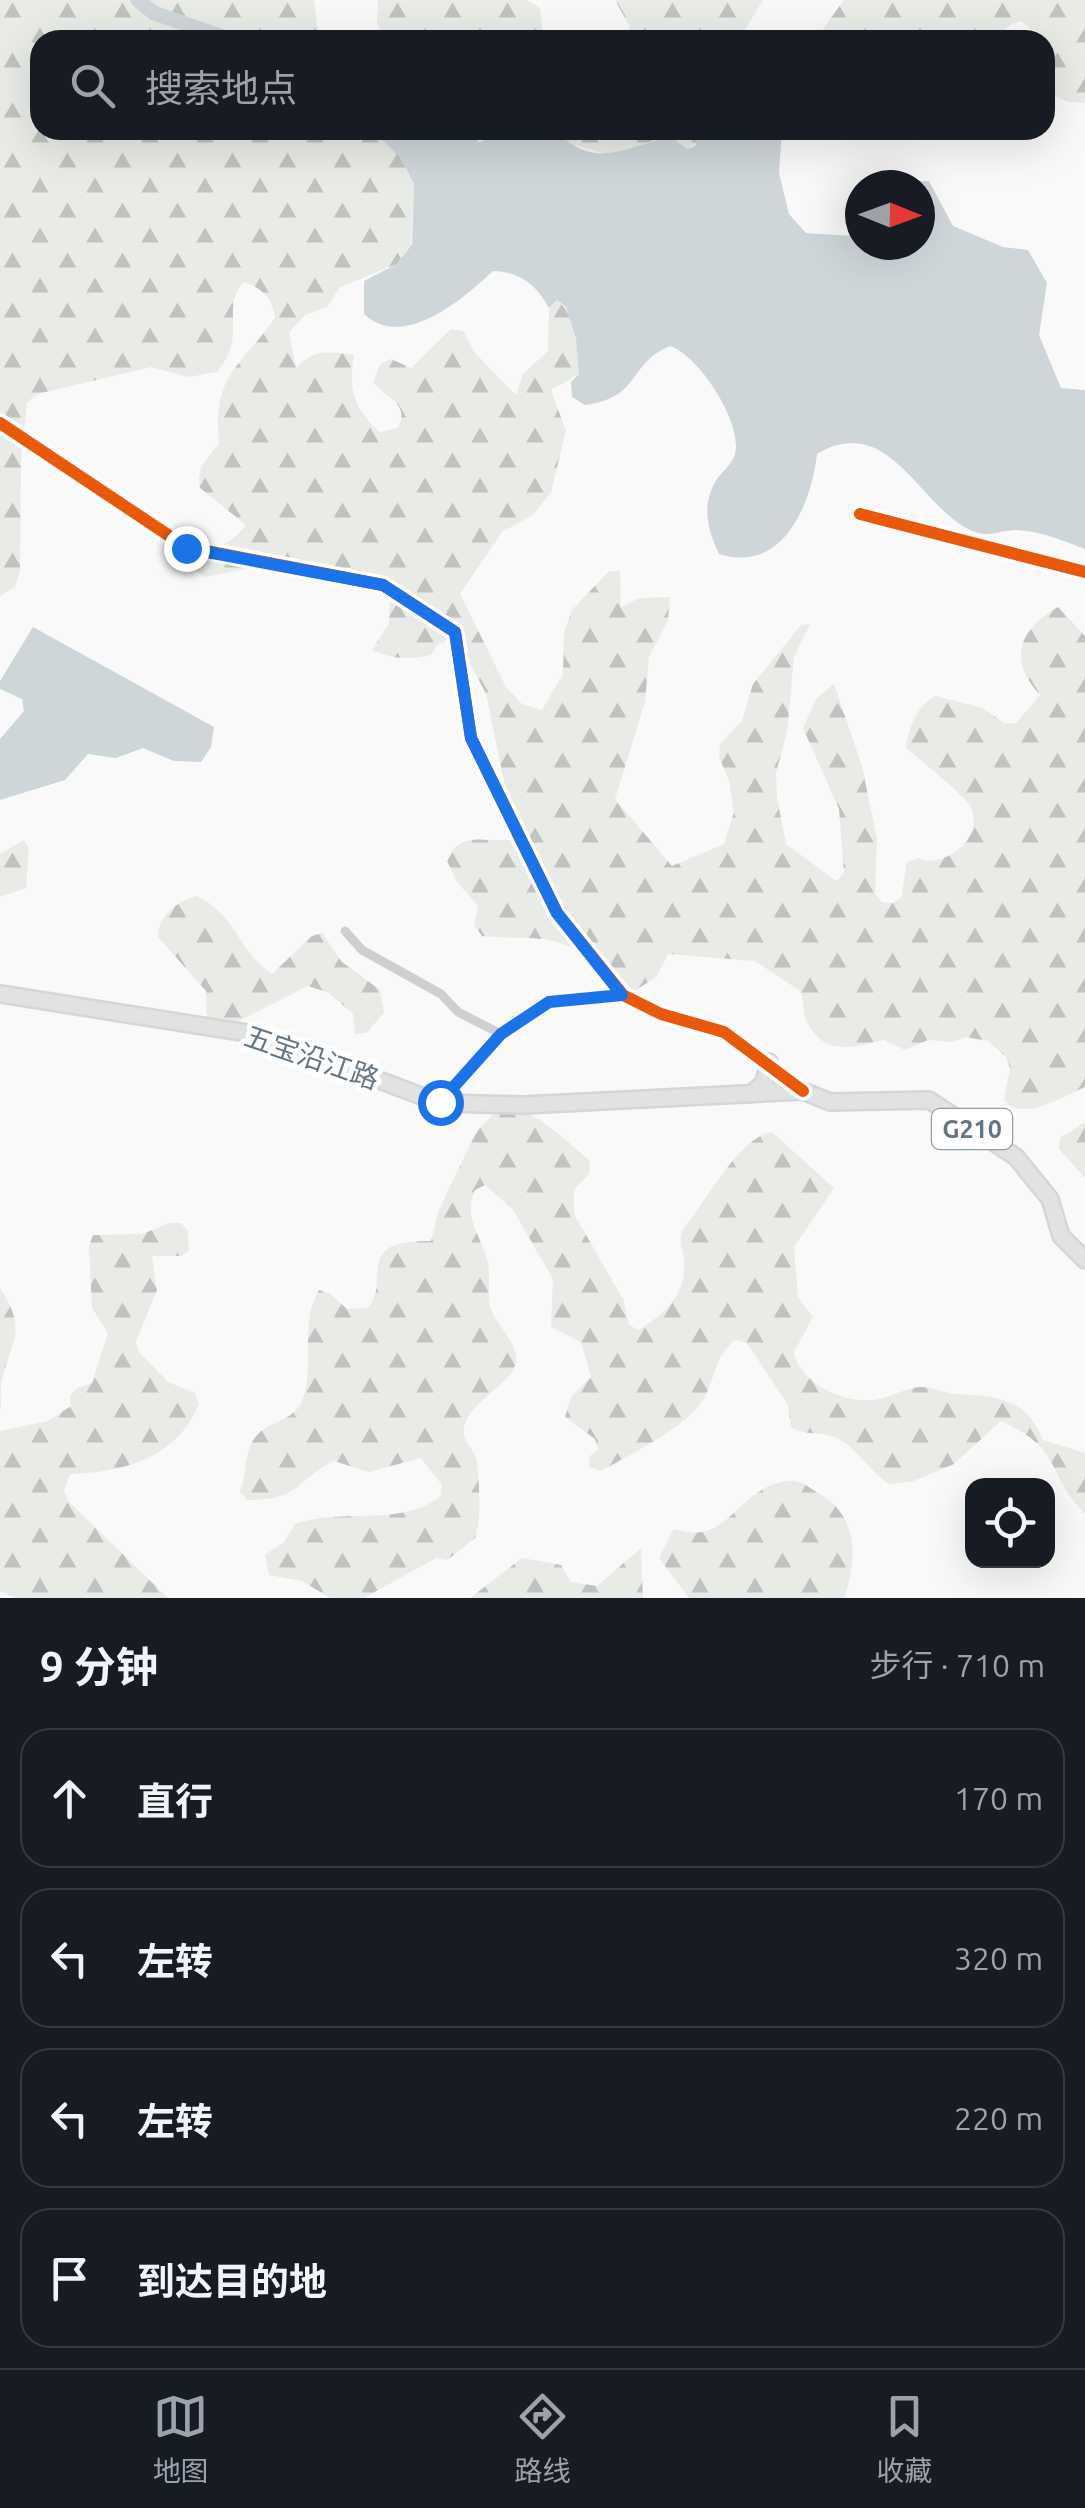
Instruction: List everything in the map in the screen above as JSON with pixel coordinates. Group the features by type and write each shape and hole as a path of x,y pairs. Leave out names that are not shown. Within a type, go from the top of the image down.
{"highway":[{"name":"五宝沿江路","path":"0,994 260,1035 440,1102 544,1104 804,1091"},
{"path":"750,1094 764,1083 769,1062"},
{"name":"G210","path":"804,1091 830,1102 928,1100 1016,1157 1050,1199 1061,1236 1085,1260"}],"street":[{"path":"0,423 186,548 383,585 455,632 471,738 557,913 622,995 661,1014 724,1032 804,1091"},
{"path":"860,514 1085,572"},
{"path":"345,931 362,950 441,994 458,1012 501,1034"},
{"path":"440,1102 501,1034 549,1002 622,995"}],"green space":[{"path":"0,0 314,0 318,30 30,30 30,140 392,140 414,184 411,244 397,264 340,287 327,307 305,315 289,332 296,368 316,354 354,355 355,398 379,432 398,428 401,419 399,407 373,382 381,363 391,359 411,368 451,329 463,331 475,353 516,395 523,374 548,351 549,308 557,300 569,315 576,334 579,374 551,390 566,431 551,492 533,515 502,532 460,594 506,687 522,704 542,710 563,674 564,633 572,610 609,571 620,571 621,607 639,598 670,597 668,620 649,657 645,702 615,799 672,866 724,844 734,812 729,781 719,757 720,744 742,721 753,684 801,625 810,624 794,657 787,732 776,773 786,844 836,881 844,873 839,809 803,728 816,699 834,684 862,766 877,839 875,893 882,902 893,903 901,898 907,862 950,855 968,839 974,817 960,794 906,748 914,718 935,696 983,708 1004,723 1016,723 1040,695 1023,669 1022,646 1034,625 1058,607 1085,636 1085,1087 1043,1106 1022,1109 1004,1101 1010,1068 1006,1057 988,1041 965,1037 952,1042 928,1040 905,1050 884,1040 851,1047 832,1046 815,1034 807,1022 800,991 755,961 668,954 657,976 619,1002 598,969 572,948 545,939 482,936 474,925 478,906 457,882 447,861 460,844 468,841 516,839 486,694 469,661 450,639 424,657 394,657 372,650 389,623 390,590 349,568 323,567 294,559 205,577 192,569 246,525 200,488 199,474 219,443 218,420 224,386 275,318 269,300 250,284 243,282 237,293 231,347 217,372 189,377 151,367 37,394 27,403 21,460 20,571 15,587 0,596"},
{"path":"378,0 527,0 540,8 542,30 380,30"},
{"path":"615,0 763,0 745,30 630,30"},
{"path":"844,0 1085,0 1085,103 1055,96 1055,30 1032,30 1021,21 1005,30 822,30"},
{"path":"565,140 700,140 687,149 652,141 625,154 606,154"},
{"path":"24,840 29,849 26,888 0,897 0,854"},
{"path":"196,896 220,912 252,955 272,974 312,936 322,933 342,962 380,990 384,1013 366,1033 355,1034 353,1014 329,993 308,986 225,1028 207,1025 206,991 158,937 161,923 170,911"},
{"path":"501,1106 537,1118 590,1161 589,1174 574,1190 574,1214 623,1299 629,1325 639,1330 665,1310 678,1293 684,1272 683,1229 735,1158 747,1145 772,1132 834,1188 794,1247 798,1297 813,1317 794,1352 805,1373 825,1389 849,1398 880,1399 924,1387 996,1398 1018,1407 1028,1415 1043,1440 1085,1453 1085,1514 1035,1442 1001,1421 954,1464 911,1482 889,1484 839,1439 791,1427 788,1405 747,1343 735,1340 719,1361 703,1400 685,1420 601,1471 589,1467 590,1456 598,1449 595,1439 565,1417 571,1397 591,1377 581,1342 551,1327 553,1279 512,1208 485,1185 475,1190 472,1218 488,1263 491,1309 516,1356 510,1374 468,1416 464,1427 464,1437 477,1461 479,1510 475,1538 447,1560 436,1558 364,1598 330,1598 302,1581 269,1575 265,1555 284,1542 295,1524 407,1511 441,1496 442,1485 421,1458 369,1472 334,1461 278,1497 247,1500 240,1491 254,1439 295,1411 303,1399 310,1316 319,1290 329,1293 347,1309 368,1308 374,1297 382,1254 406,1242 431,1241 438,1212 476,1132"},
{"path":"1085,1122 1085,1178 1059,1149 1060,1138"},
{"path":"181,1223 188,1231 189,1251 181,1256 152,1256 157,1290 136,1341 138,1351 168,1382 195,1393 199,1404 177,1438 162,1450 110,1470 70,1474 64,1491 68,1501 168,1598 15,1598 0,1591 0,1431 48,1421 71,1406 70,1396 77,1388 92,1383 108,1333 92,1308 89,1246 93,1235 142,1234"},
{"path":"0,1288 16,1328 1,1387 0,1411"},
{"path":"800,1482 833,1503 842,1514 853,1554 844,1598 689,1598 659,1558 674,1529 708,1531 769,1486"},
{"path":"641,1548 643,1598 470,1598 522,1558 561,1565 571,1582 597,1586"}],"shaded area":[{"path":"392,140 567,140 584,150 611,153 660,140 675,140 687,149 695,146 697,140 781,140 779,173 789,214 806,233 845,235 845,260 935,260 935,192 953,226 1003,247 1028,250 1047,283 1039,335 1061,388 1085,390 1085,549 1026,531 978,533 958,523 886,455 866,445 843,444 817,454 800,513 777,545 741,558 719,554 711,535 707,507 717,479 734,457 736,441 716,391 693,362 670,346 647,361 616,395 585,405 572,397 571,382 579,374 576,338 566,307 557,300 549,308 533,286 503,272 493,271 432,317 396,327 380,324 364,314 364,281 397,264 412,244 414,184"},
{"path":"33,627 214,727 211,747 201,762 174,761 143,748 116,758 88,754 65,780 0,800 0,739 24,711 22,699 0,689 0,681"}],"waterway":[{"path":"138,0 154,13 203,30"},
{"path":"393,140 401,148"}],"cycle path":[{"path":"0,423 186,547 383,585 455,632 471,738 557,913 623,995 661,1014 724,1032 803,1091"},
{"path":"860,514 1085,572"}],"route":[{"path":"186,548 383,585 455,632 471,738 557,913 622,995 549,1002 501,1034 440,1102"}]}
